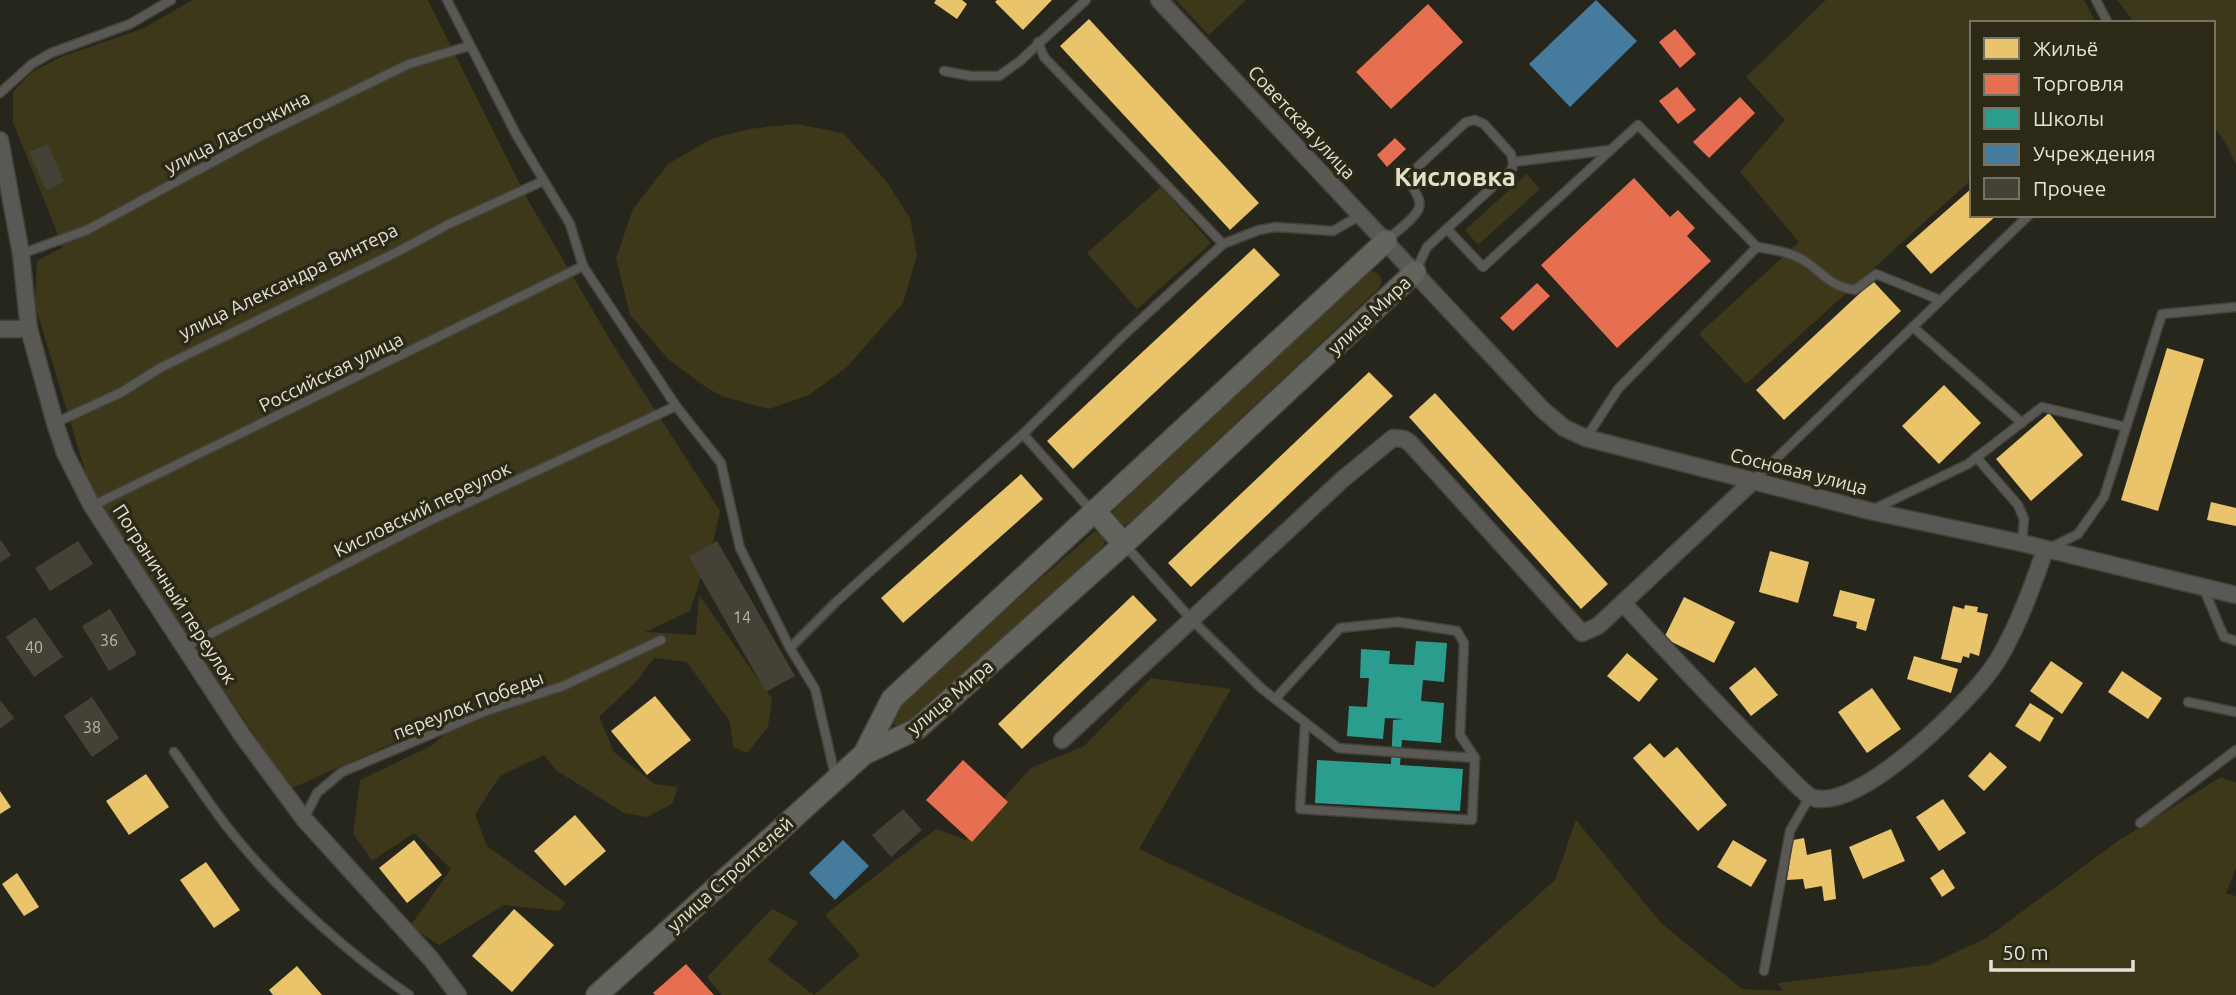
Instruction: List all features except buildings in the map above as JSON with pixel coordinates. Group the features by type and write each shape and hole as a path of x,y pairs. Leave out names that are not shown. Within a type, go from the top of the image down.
{"street":[{"name":"Советская улица","path":"1159,0 1415,272"},
{"name":"Пограничный переулок","path":"0,143 21,254 29,329 65,453 92,506 242,735 304,819 424,951 458,995"},
{"name":"улица Мира","path":"864,754 892,699 1386,241"},
{"name":"улица Мира","path":"864,754 917,729 1124,544 1415,272"},
{"name":"Сосновая улица","path":"1415,272 1542,409 1564,428 1586,438 1870,511 2022,543 2045,551 2236,595"},
{"path":"0,329 29,329"},
{"path":"1062,740 1343,479 1387,443 1398,438 1410,443 1582,633 1598,626 1753,481"},
{"path":"1095,511 1124,544"},
{"path":"1623,603 1705,693 1810,796 1831,799 1853,792 1902,758 1965,703 1999,659 2027,602 2045,551"},
{"name":"улица Строителей","path":"597,995 864,754"}],"lane":[{"path":"0,93 32,64 51,53 131,24 171,0"},
{"path":"447,0 469,46 570,225 583,266 676,405 721,463 740,548 790,648 815,689 836,778"},
{"path":"944,71 971,76 999,76 1020,61 1086,0"},
{"path":"2096,0 2107,21"},
{"path":"1038,42 1044,57 1223,244"},
{"name":"улица Ласточкина","path":"21,254 87,230 259,137 409,64 469,46"},
{"path":"1386,241 1414,215 1419,206 1418,198 1410,184 1412,172 1466,122 1475,120 1483,124 1511,154 1513,162 1510,173 1423,251 1415,272"},
{"path":"1447,229 1483,267 1638,125 1757,247 1783,252 1804,260 1837,287 1855,290 1876,274 1941,300"},
{"path":"1513,162 1611,150"},
{"name":"улица Александра Винтера","path":"55,423 122,392 160,368 449,224 543,181"},
{"path":"790,648 1023,434 1123,336 1223,244 1259,230 1276,227 1333,231 1361,215"},
{"path":"1753,481 2027,217"},
{"path":"1586,438 1618,389 1757,247"},
{"name":"Российская улица","path":"92,506 583,266"},
{"path":"2045,551 2078,534 2104,497 2162,314 2236,307"},
{"path":"1913,327 2022,423"},
{"name":"Кисловский переулок","path":"185,647 430,520 676,405"},
{"path":"1870,511 1968,464 2042,407 2126,427"},
{"path":"1023,434 1089,508 1095,511"},
{"path":"1976,457 2018,505 2024,519 2022,543"},
{"path":"1124,544 1192,620 1261,688 1338,748 1475,758"},
{"path":"2203,587 2224,637 2236,641"},
{"path":"1275,699 1340,628 1398,622 1457,631 1464,643 1460,735 1475,758 1472,820 1300,809 1305,723"},
{"name":"переулок Победы","path":"304,819 317,793 342,772 486,711 564,686 661,640"},
{"path":"2188,702 2236,712"},
{"path":"2140,823 2236,751"},
{"path":"174,752 237,839 275,880 402,993"},
{"path":"1764,971 1790,831 1810,796"}],"shaded area":[{"path":"192,0 428,0 528,200 612,343 720,511 690,611 645,632 696,635 699,595 772,699 768,727 747,753 733,747 730,722 687,662 654,658 636,682 599,717 614,752 655,784 678,787 672,804 647,817 624,813 557,771 544,755 500,776 475,814 487,846 566,903 559,911 504,905 439,945 410,926 451,869 414,833 372,861 353,833 360,780 431,746 477,706 290,789 90,487 35,305 37,261 63,247 13,122 13,92 32,72 61,57 144,28"},
{"path":"1176,0 1246,0 1209,35"},
{"path":"1826,0 2084,0 2095,21 1970,21 1970,181 1746,384 1699,334 1799,242 1740,172 1785,120 1746,77"},
{"path":"2117,0 2236,0 2236,164 2215,129 2215,21 2133,21"},
{"path":"796,124 843,133 886,181 910,218 917,255 903,303 847,367 809,395 769,409 724,397 668,359 630,315 616,258 633,209 668,164 711,139 749,129"},
{"path":"1527,174 1540,189 1478,245 1465,230"},
{"path":"1161,187 1211,243 1137,309 1087,253"},
{"path":"1371,271 1380,277 1378,289 1128,524 1120,526 1112,515 1115,509"},
{"path":"1095,531 1103,534 1106,540 1102,548 906,724 895,725 891,721 893,709"},
{"path":"1151,678 1231,689 1139,849 1434,988 1555,880 1576,820 1662,924 1742,989 1783,991 1777,983 1929,965 1986,938 2118,841 2221,777 2236,783 2236,868 2226,893 2236,896 2236,995 814,995 860,955 825,915 936,829 966,840 1031,768 1084,746"},
{"path":"772,909 798,922 768,960 814,995 722,995 707,977"}],"district":[{"name":"Кисловка","path":"1455,176"}]}
